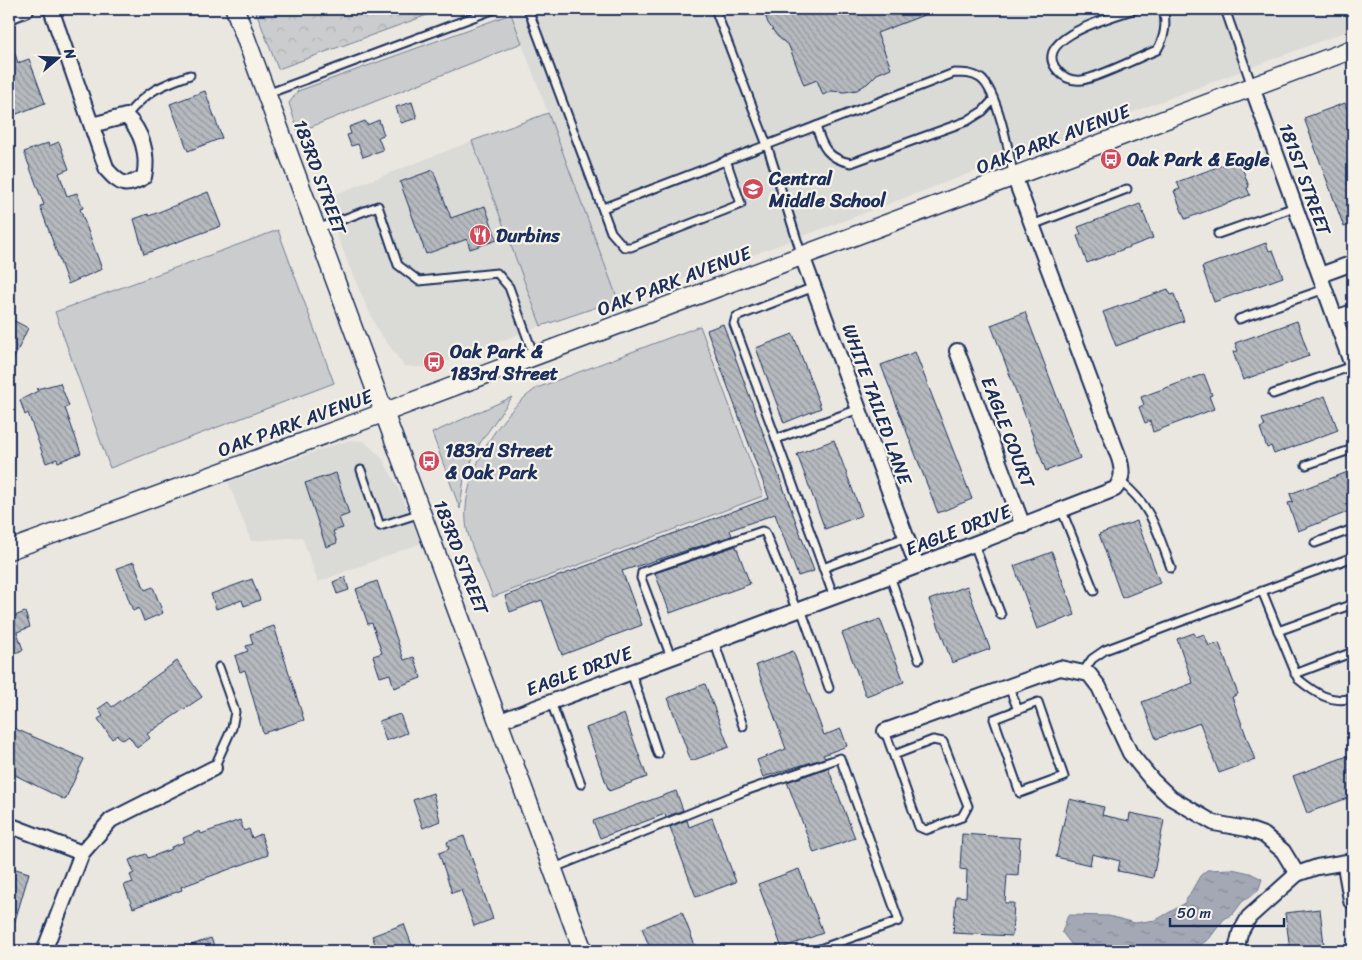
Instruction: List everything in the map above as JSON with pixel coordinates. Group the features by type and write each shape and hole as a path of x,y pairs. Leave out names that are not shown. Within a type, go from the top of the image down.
{"street":[{"path":"9,16 27,9"},
{"path":"51,9 107,170 119,183 131,184 144,177 146,156 136,125 126,116 92,125"},
{"name":"183RD STREET","path":"235,9 584,951"},
{"name":"OAK PARK AVENUE","path":"9,550 384,413 1353,49"},
{"name":"181ST STREET","path":"1252,87 1353,367"},
{"path":"1014,176 1119,458 1123,470 1121,482"},
{"name":"WHITE TAILED LANE","path":"802,256 917,566"},
{"path":"1322,282 1353,263"},
{"path":"1335,318 1353,312"},
{"name":"EAGLE COURT","path":"957,351 1023,526"},
{"name":"EAGLE DRIVE","path":"500,721 1062,511 1108,493 1121,482"},
{"path":"885,731 1060,668 1089,674 1099,687 1130,753 1152,780 1171,798 1214,823 1247,829 1264,835 1283,851 1297,874"},
{"path":"44,951 82,853 111,820 214,768"},
{"path":"9,825 82,853"},
{"path":"1236,951 1240,933 1249,917 1297,874 1317,867 1347,862"}],"lane":[{"path":"267,94 495,9"},
{"path":"528,9 603,208 616,239 624,247 631,247 741,204 726,160"},
{"path":"716,9 766,145 802,256"},
{"path":"1135,9 1072,32 1061,40 1053,50 1054,64 1058,71 1067,78 1084,80 1157,50 1163,40 1166,24 1163,9"},
{"path":"1225,9 1252,87"},
{"path":"603,208 954,73 970,73 983,80 994,100 1007,140 1014,176"},
{"path":"126,116 143,96 164,84 190,75"},
{"path":"816,126 823,146 830,154 838,161 851,163 967,121 983,111 994,100"},
{"path":"1032,225 1126,189"},
{"path":"316,229 378,206 398,265 419,280 498,273 509,287 534,356"},
{"path":"1218,234 1295,207"},
{"path":"1239,319 1322,282"},
{"path":"814,287 736,317 734,324 834,597"},
{"path":"1273,394 1353,367"},
{"path":"776,439 859,409"},
{"path":"1306,465 1353,448"},
{"path":"361,470 380,526 422,513"},
{"path":"1121,482 1136,493 1153,518 1171,568"},
{"path":"1062,511 1094,591"},
{"path":"1315,543 1353,529"},
{"path":"671,657 641,578 642,572 762,531 765,532 799,610 829,688"},
{"path":"823,568 906,537"},
{"path":"974,544 1001,615"},
{"path":"1083,672 1092,659 1105,650 1353,557"},
{"path":"890,576 919,660"},
{"path":"1262,591 1298,679 1309,689 1332,700 1341,702 1353,698"},
{"path":"1278,632 1353,604"},
{"path":"714,642 743,726"},
{"path":"1295,674 1353,652"},
{"path":"214,768 232,728 235,712 219,666"},
{"path":"631,672 658,754"},
{"path":"1009,686 1018,710"},
{"path":"551,702 581,784"},
{"path":"1038,702 1064,777 1020,793 994,719 1018,710 1038,702"},
{"path":"885,731 919,827 926,830 962,817 968,806 943,742 933,740 894,755"},
{"path":"553,868 745,791 840,758 899,921 814,951"},
{"path":"1347,862 1348,903 1353,902"}],"shaded area":[{"name":"Central Middle School","path":"509,9 1353,9 1353,29 729,264 618,300"},
{"path":"472,141 541,326 428,368 404,366 377,329 353,276 323,199"},
{"path":"349,440 364,441 382,458 398,487 421,543 318,582 302,537 251,541 228,482"}],"green space":[{"path":"255,9 444,9 278,69"},
{"path":"511,14 522,43 298,132 289,103 298,91"},
{"path":"548,113 618,300 541,326 472,141"},
{"path":"278,230 334,383 110,468 55,312"},
{"path":"700,326 763,496 493,597 469,537 466,510 475,470 495,431 508,414 537,388"},
{"path":"512,397 480,443 464,478 460,509 432,433"}],"water":[{"path":"1232,869 1250,873 1262,879 1258,891 1242,902 1233,914 1224,919 1209,939 1191,951 1083,951 1071,944 1062,932 1068,915 1109,916 1135,923 1156,920 1184,904 1200,876 1207,870"}],"building":[{"path":"763,9 937,10 877,33 891,68 877,74 857,90 831,91 823,95 817,80 804,85 789,46 777,36 768,23"},
{"path":"9,41 11,41 18,63 29,59 45,103 9,117"},
{"path":"205,91 222,138 188,151 170,104"},
{"path":"412,102 417,118 401,123 396,107"},
{"path":"1345,103 1353,124 1353,224 1344,227 1304,118"},
{"path":"379,120 384,135 378,137 383,150 363,157 358,144 351,146 347,135 351,134 349,127 365,121 367,125"},
{"path":"59,142 69,169 59,173 67,196 77,193 83,208 80,209 102,269 68,284 40,206 44,205 24,152 48,143 49,146"},
{"path":"1239,159 1250,195 1185,219 1174,191 1180,189 1177,182"},
{"path":"433,170 451,218 485,206 497,240 470,249 467,239 426,254 400,182"},
{"path":"208,192 221,226 144,254 134,219 148,214 149,216"},
{"path":"1140,204 1153,238 1087,263 1077,236 1081,234 1078,227"},
{"path":"1266,243 1269,251 1273,250 1283,277 1214,302 1202,267"},
{"path":"1168,289 1171,295 1174,294 1184,321 1116,346 1103,312"},
{"path":"1025,312 1080,458 1046,471 991,325"},
{"path":"9,318 28,328 9,369"},
{"path":"1297,321 1309,356 1243,380 1233,352 1238,351 1235,343"},
{"path":"723,324 814,571 798,576 775,514 730,530 732,536 622,571 642,625 562,655 542,600 510,612 505,596 769,498 707,330"},
{"path":"793,334 821,408 784,423 756,348"},
{"path":"915,352 972,499 938,513 881,365"},
{"path":"1204,374 1212,395 1209,396 1214,409 1153,432 1150,421 1145,423 1139,407 1144,405 1141,397"},
{"path":"60,383 69,406 65,408 81,453 58,462 57,459 46,463 28,413 25,415 20,400 38,391 37,389"},
{"path":"1325,396 1338,430 1274,454 1271,446 1267,448 1260,428 1265,426 1262,419"},
{"path":"834,440 862,515 825,529 797,454"},
{"path":"1353,470 1353,510 1298,531 1288,503 1293,502 1290,494"},
{"path":"336,473 349,514 339,518 343,528 333,531 337,543 326,547 305,483"},
{"path":"1137,521 1160,583 1122,598 1099,534"},
{"path":"736,546 750,584 670,613 655,573"},
{"path":"1052,552 1075,615 1037,629 1014,566"},
{"path":"134,562 145,590 153,587 163,613 144,621 139,608 133,611 117,568"},
{"path":"345,577 349,590 337,594 333,582"},
{"path":"252,579 260,600 244,606 242,600 216,609 211,594"},
{"path":"377,581 404,660 414,657 421,678 394,688 390,674 380,677 373,656 382,653 372,623 368,624 356,589"},
{"path":"967,586 990,649 952,663 929,600"},
{"path":"25,612 30,627 17,632 23,650 9,655 9,615 12,617"},
{"path":"880,619 904,682 866,696 842,633"},
{"path":"274,626 304,720 263,733 245,670 240,672 235,656 248,651 246,646 253,644 250,634"},
{"path":"1194,633 1196,637 1204,634 1209,646 1219,643 1238,694 1232,697 1255,760 1219,773 1200,723 1156,739 1142,702 1193,683 1177,639"},
{"path":"793,651 824,735 841,729 847,746 823,755 825,758 763,777 757,760 786,749 756,665"},
{"path":"177,661 202,697 147,734 150,738 137,748 129,736 123,740 117,735 112,739 98,719 103,716 98,709 108,702 112,707"},
{"path":"705,684 729,747 691,761 668,698"},
{"path":"400,714 407,733 386,741 379,721"},
{"path":"624,714 647,777 609,791 586,728"},
{"path":"9,726 84,759 65,800 9,772"},
{"path":"1353,754 1353,796 1307,813 1293,776"},
{"path":"828,768 855,838 814,853 787,782"},
{"path":"676,791 683,810 666,817 665,814 600,838 593,821"},
{"path":"433,793 440,821 423,828 413,800"},
{"path":"1069,799 1104,807 1102,815 1129,821 1130,813 1164,820 1153,878 1118,871 1120,861 1092,854 1090,865 1056,857"},
{"path":"712,818 736,882 696,897 670,827 687,820 689,827"},
{"path":"240,820 244,831 249,829 252,838 261,834 268,855 181,887 182,890 133,908 124,885 133,882 130,875 134,873 129,860 146,854 148,858 185,842 183,838 200,831 201,834"},
{"path":"962,834 1020,838 1018,876 1007,875 1005,903 1014,903 1012,936 953,933 956,896 966,897 967,870 960,869"},
{"path":"464,836 493,919 474,926 461,890 452,893 439,853 449,849 447,842"},
{"path":"9,867 29,873 12,931 9,930"},
{"path":"799,869 823,933 782,948 758,884"},
{"path":"1320,909 1324,945 1290,949 1285,913"},
{"path":"682,912 697,951 651,951 642,928"},
{"path":"404,924 414,951 378,951 372,936"},
{"path":"211,938 216,951 178,950"}],"place":[{"name":"Oak Park & Eagle","path":"1111,159"},
{"name":"Central Middle School","path":"753,189"},
{"name":"Durbins","path":"480,235"},
{"name":"Oak Park & 183rd Street","path":"434,362"},
{"name":"183rd Street & Oak Park","path":"429,461"}]}
